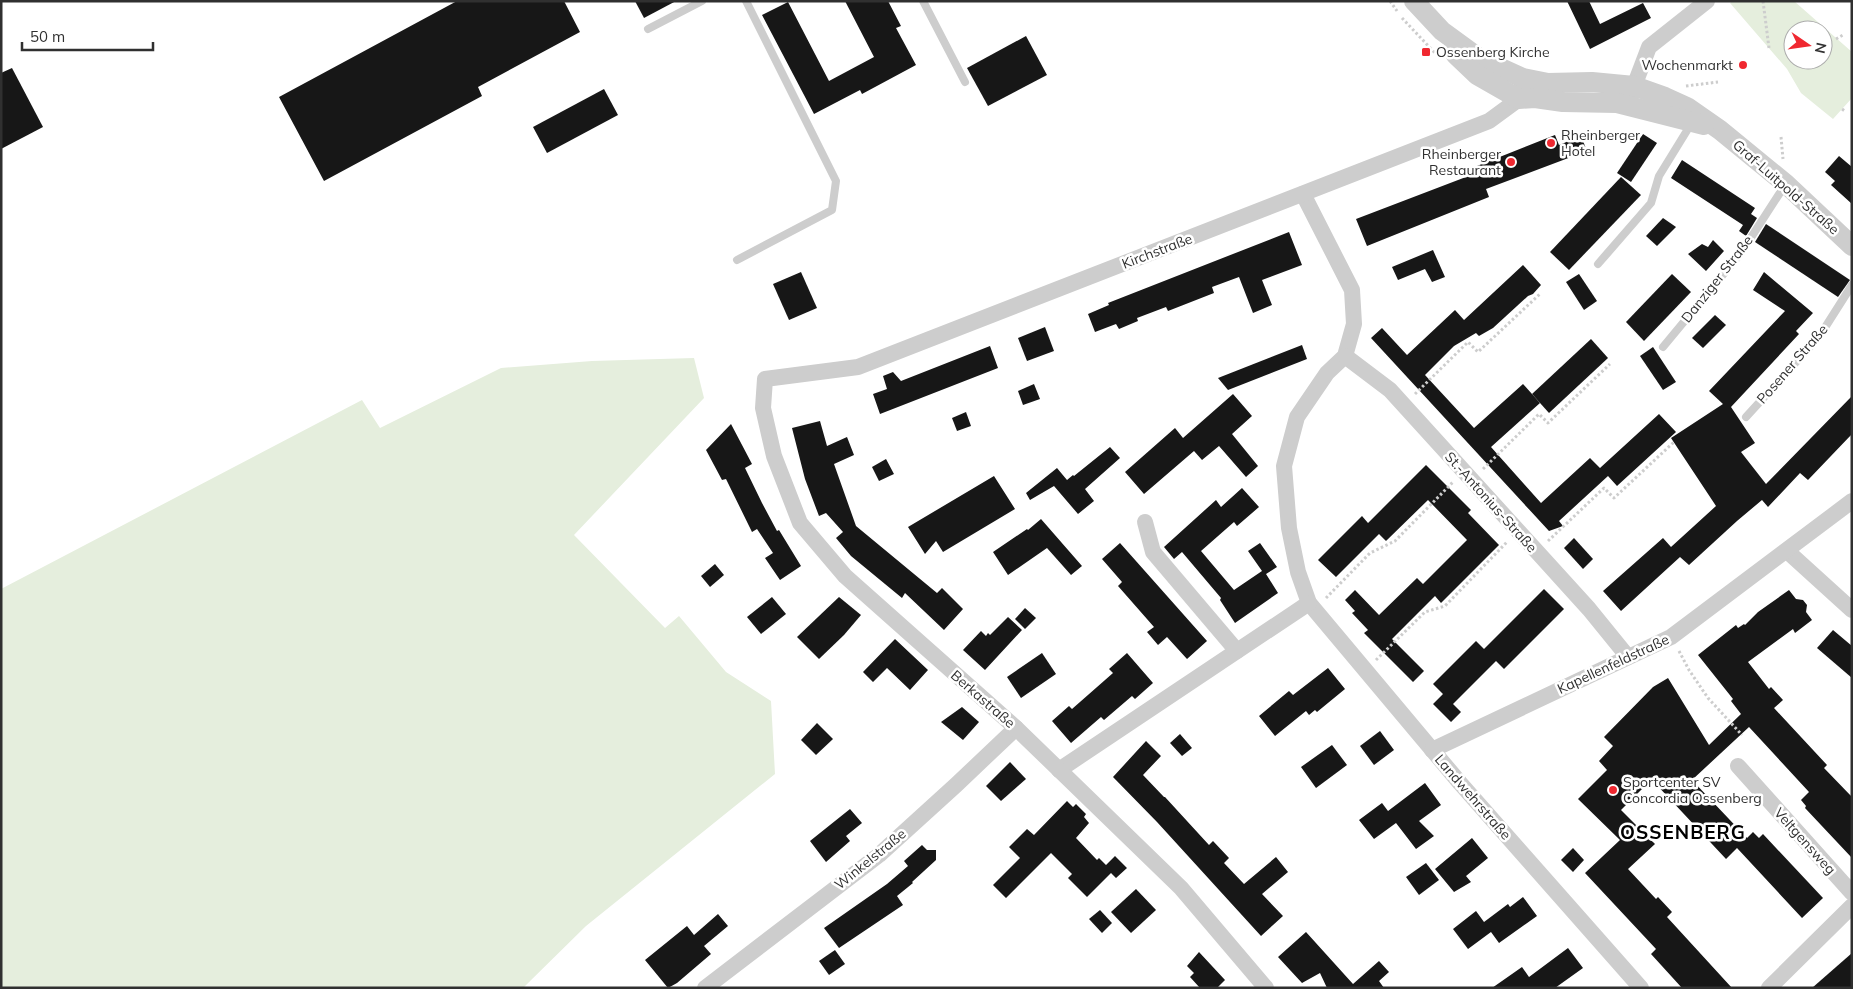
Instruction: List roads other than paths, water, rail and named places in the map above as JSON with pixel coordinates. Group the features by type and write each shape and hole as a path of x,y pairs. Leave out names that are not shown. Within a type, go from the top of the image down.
{"street":[{"name":"Graf-Luitpold-Straße","path":"1414,1 1442,31 1479,58 1523,78 1548,83 1592,82 1634,86 1665,97 1695,118 1720,130 1786,184 1852,246"},
{"path":"1628,105 1649,47 1707,1"},
{"name":"Graf-Luitpold-Straße","path":"1442,31 1456,55 1477,76 1519,99 1535,98 1563,102 1617,103 1695,118"},
{"path":"1519,99 1523,78"},
{"name":"Kirchstraße","path":"765,379 858,367 1490,121 1519,99"},
{"path":"1303,194 1352,290 1354,324 1345,356"},
{"name":"St.-Antonius-Straße","path":"1345,356 1390,390 1404,404 1589,609 1628,657"},
{"name":"Landwehrstraße","path":"1345,356 1327,373 1297,417 1284,466 1288,528 1298,572 1312,606 1432,750 1641,988"},
{"name":"Berkastraße","path":"765,379 763,408 772,446 800,523 845,576 1016,728 1181,888 1266,988"},
{"name":"Kapellenfeldstraße","path":"1432,750 1672,637 1852,501"},
{"path":"1145,522 1153,552 1237,651"},
{"path":"1787,551 1852,610"},
{"path":"1059,770 1237,651 1312,606"},
{"name":"Winkelstraße","path":"712,985 879,855 1016,728"},
{"name":"Veltgensweg","path":"1738,766 1852,893"},
{"path":"1769,988 1852,906"}],"lane":[{"path":"648,29 702,1"},
{"path":"737,260 832,210 836,181 746,1"},
{"path":"922,1 965,82"},
{"path":"1598,264 1651,204 1659,176 1695,118"},
{"name":"Danziger Straße","path":"1662,347 1741,253 1786,184"},
{"name":"Posener Straße","path":"1746,417 1819,337 1852,285"}],"place":[{"name":"Ossenberg Kirche","path":"1426,52"},
{"name":"Wochenmarkt","path":"1743,65"},
{"name":"Rheinberger Hotel","path":"1551,143"},
{"name":"Rheinberger Restaurant","path":"1511,162"},
{"name":"Sportcenter SV Concordia Ossenberg","path":"1613,790"}],"district":[{"name":"OSSENBERG","path":"1683,832"}]}
